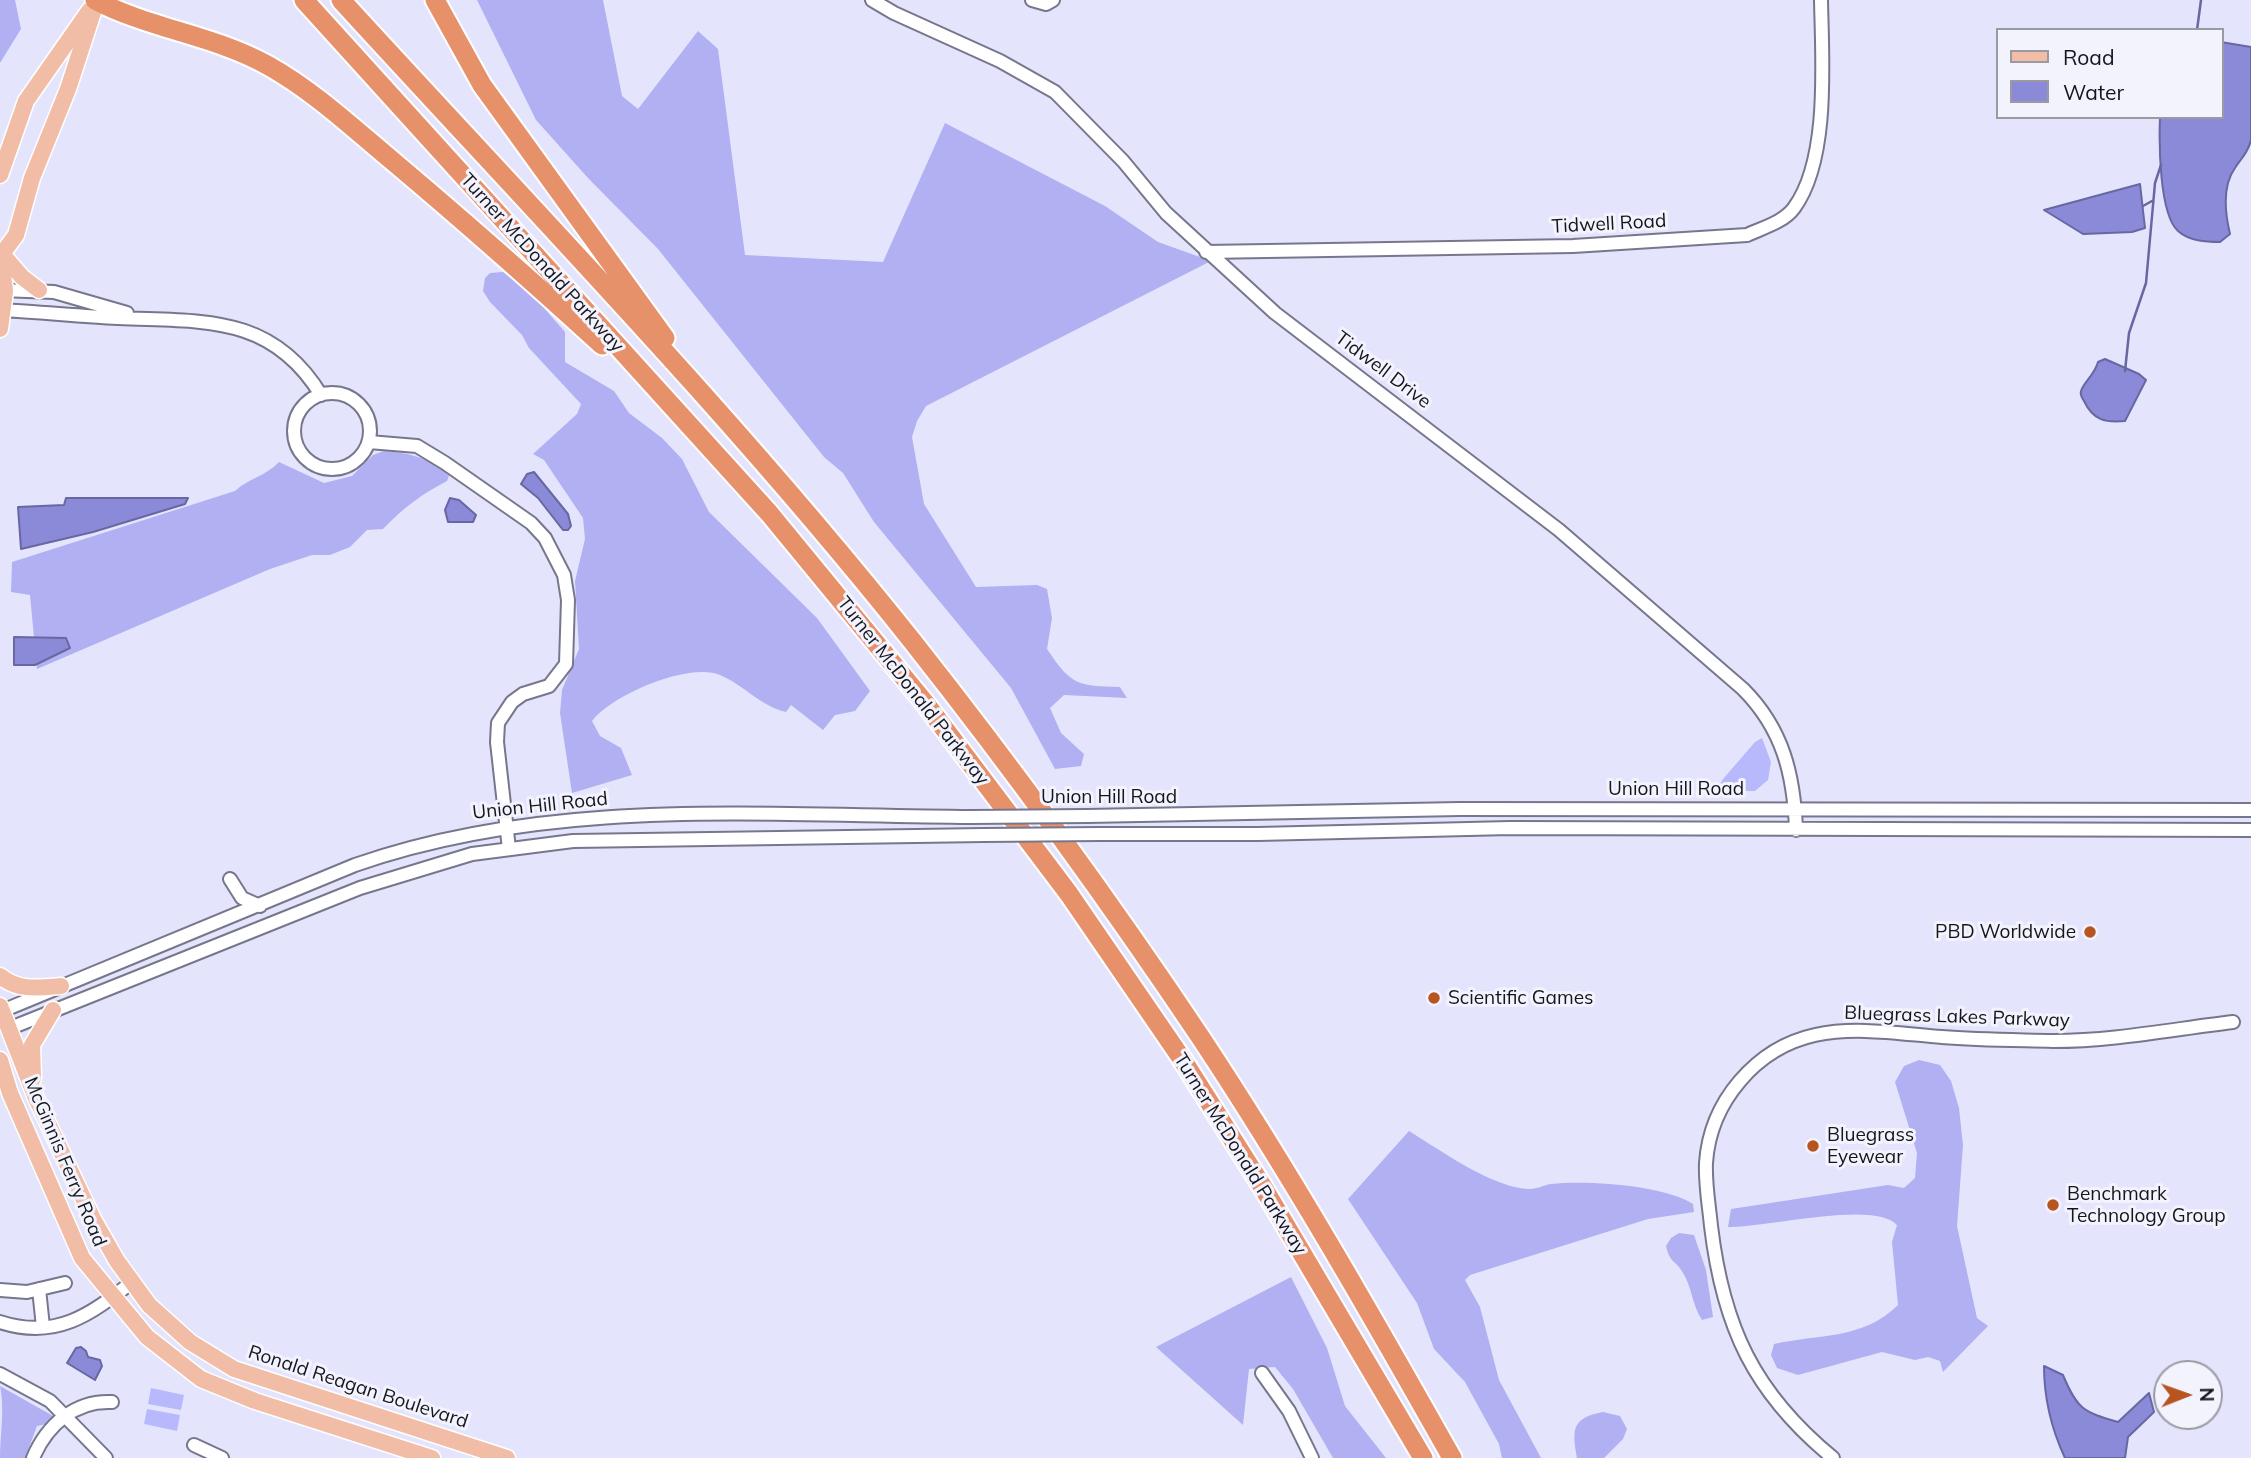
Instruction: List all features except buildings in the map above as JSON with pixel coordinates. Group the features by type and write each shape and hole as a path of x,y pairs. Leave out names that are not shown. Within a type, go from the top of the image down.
{"highway":[{"path":"96,0 137,18 216,42 265,64 298,83 472,227 687,422"},
{"name":"Turner McDonald Parkway","path":"304,0 687,422 871,635 1069,894 1228,1131 1423,1458"},
{"name":"Turner McDonald Parkway","path":"341,0 721,415 909,637 1097,886 1275,1155 1452,1458"},
{"path":"435,0 481,85 721,415"}],"main road":[{"path":"0,175 26,101 96,0"},
{"path":"0,329 1,252 16,235 32,178 68,89 96,0"},
{"path":"1,252 22,277 39,290"},
{"path":"0,976 22,988 61,986"},
{"path":"1,1010 4,1031"},
{"path":"36,1098 32,1045 53,1010"},
{"name":"Ronald Reagan Boulevard","path":"4,1031 93,1219 149,1305 190,1342 234,1369 507,1458"},
{"name":"McGinnis Ferry Road","path":"0,1060 10,1093 82,1258 146,1337 201,1379 255,1401 422,1457"},
{"path":"0,1076 10,1093"}],"street":[{"name":"Tidwell Drive","path":"873,0 894,13 1000,61 1055,92 1123,161 1166,213 1275,313 1559,530 1743,689 1768,717 1779,737 1791,777 1796,830"},
{"path":"1032,0 1053,1"},
{"name":"Tidwell Road","path":"1206,252 1573,246 1747,235 1772,224 1793,210 1807,180 1814,157 1822,66 1821,0"},
{"path":"2,291 39,290 151,319"},
{"path":"2,310 203,320 237,326 260,336 294,359 321,395"},
{"path":"321,395 344,395 363,408 370,430 369,442 354,463 342,468 316,466 305,459 298,448 295,422 309,400 321,395"},
{"path":"369,442 417,446 445,463 531,523 545,538 564,575 568,600 566,664 550,686 523,694 513,702 498,723 509,849"},
{"name":"Union Hill Road","path":"1,1010 397,850 506,826 559,819 666,815 1087,816 1437,809 2251,810"},
{"name":"Union Hill Road","path":"4,1031 360,888 458,858 573,841 1258,834 1510,828 2251,830"},
{"path":"227,919 234,901 230,879 242,898 260,906"},
{"name":"Bluegrass Lakes Parkway","path":"1833,1458 1780,1409 1738,1337 1720,1277 1709,1213 1706,1161 1712,1132 1722,1107 1743,1077 1782,1047 1826,1033 2058,1041 2232,1022"},
{"path":"0,1322 55,1328 87,1316 132,1282"},
{"path":"0,1290 27,1292 65,1283"},
{"path":"39,1289 43,1327"},
{"path":"1262,1373 1289,1411 1312,1458"},
{"path":"0,1374 50,1401 106,1458"},
{"path":"33,1458 41,1440 64,1416 85,1404 112,1402"},
{"path":"422,1457 427,1433"},
{"path":"194,1445 222,1458"}],"shaded area":[{"path":"0,0 15,0 21,29 0,63"},
{"path":"477,0 603,0 622,96 638,109 698,31 718,49 745,255 883,262 945,123 1105,206 1158,242 1211,261 926,406 912,437 924,504 976,587 1037,585 1047,589 1052,618 1047,649 1055,661 1076,681 1094,686 1120,687 1127,698 1064,695 1050,708 1061,733 1084,754 1081,766 1055,769 1011,688 874,522 843,473 824,457 658,249 536,120"},
{"path":"503,272 525,286 565,332 565,362 614,391 629,413 662,438 682,459 709,512 817,618 870,691 855,711 835,715 823,730 791,705 786,712 777,709 720,675 706,672 671,677 616,701 592,721 600,736 621,748 632,775 572,793 560,713 562,690 579,649 575,581 585,539 583,518 544,460 533,454 577,414 581,404 529,348 522,335 483,291 485,278 490,273"},
{"path":"384,451 403,453 427,461 449,476 447,481 413,502 383,529 367,530 350,547 330,555 312,555 270,569 37,669 30,595 11,592 12,562 235,491 279,462 324,483 352,476 373,455"},
{"path":"1762,738 1771,762 1768,780 1755,791 1723,791 1720,784 1723,779 1755,742"},
{"path":"1919,1060 1940,1065 1951,1081 1959,1108 1963,1145 1957,1226 1977,1318 1988,1326 1943,1372 1940,1361 1928,1357 1915,1360 1882,1352 1798,1375 1777,1368 1771,1355 1774,1344 1855,1330 1884,1316 1898,1305 1892,1242 1897,1225 1884,1218 1843,1215 1728,1227 1731,1209 1888,1185 1904,1188 1915,1178 1917,1153 1895,1082 1904,1066"},
{"path":"1409,1131 1500,1183 1533,1189 1566,1183 1625,1185 1664,1192 1693,1204 1694,1212 1648,1219 1470,1275 1465,1280 1480,1307 1499,1380 1541,1458 1502,1458 1499,1444 1465,1382 1434,1349 1417,1303 1348,1199"},
{"path":"1679,1233 1694,1235 1706,1270 1713,1317 1702,1320 1686,1278 1668,1252 1666,1246 1671,1238"},
{"path":"1291,1277 1327,1348 1345,1406 1386,1458 1333,1458 1293,1389 1275,1367 1249,1369 1243,1425 1156,1347"},
{"path":"0,1386 62,1421 37,1426 25,1458 0,1458"},
{"path":"151,1388 184,1395 181,1410 148,1404"},
{"path":"147,1409 180,1415 177,1431 144,1424"},
{"path":"1603,1412 1620,1416 1627,1429 1623,1439 1604,1458 1577,1458 1574,1440 1576,1427 1585,1418"}],"water":[{"path":"2223,42 2251,47 2251,140 2228,183 2226,209 2230,234 2220,242 2187,237 2178,231 2172,222 2164,194 2160,119 2223,119"},
{"path":"2140,184 2145,228 2132,232 2083,234 2044,210"},
{"path":"2105,359 2139,374 2146,380 2125,421 2100,419 2091,412 2081,396 2082,388 2098,362"},
{"path":"534,472 568,514 571,526 568,530 563,530 538,498 521,484 527,474"},
{"path":"66,498 188,498 185,504 93,532 21,549 18,507 64,505"},
{"path":"450,498 459,500 476,515 473,522 448,522 445,510"},
{"path":"14,637 66,638 70,648 35,665 14,665"},
{"path":"81,1347 88,1357 100,1360 102,1366 95,1380 67,1363 76,1348"},
{"path":"2044,1366 2063,1375 2077,1402 2089,1412 2118,1422 2149,1393 2153,1413 2128,1437 2125,1458 2065,1458 2049,1413"}],"waterway":[{"path":"2197,28 2201,0"},
{"path":"2125,371 2129,333 2146,283 2155,183 2161,165"},
{"path":"2143,206 2152,201"}],"place":[{"name":"PBD Worldwide","path":"2090,932"},
{"name":"Scientific Games","path":"1434,998"},
{"name":"Bluegrass Eyewear","path":"1813,1146"},
{"name":"Benchmark Technology Group","path":"2053,1205"}]}
